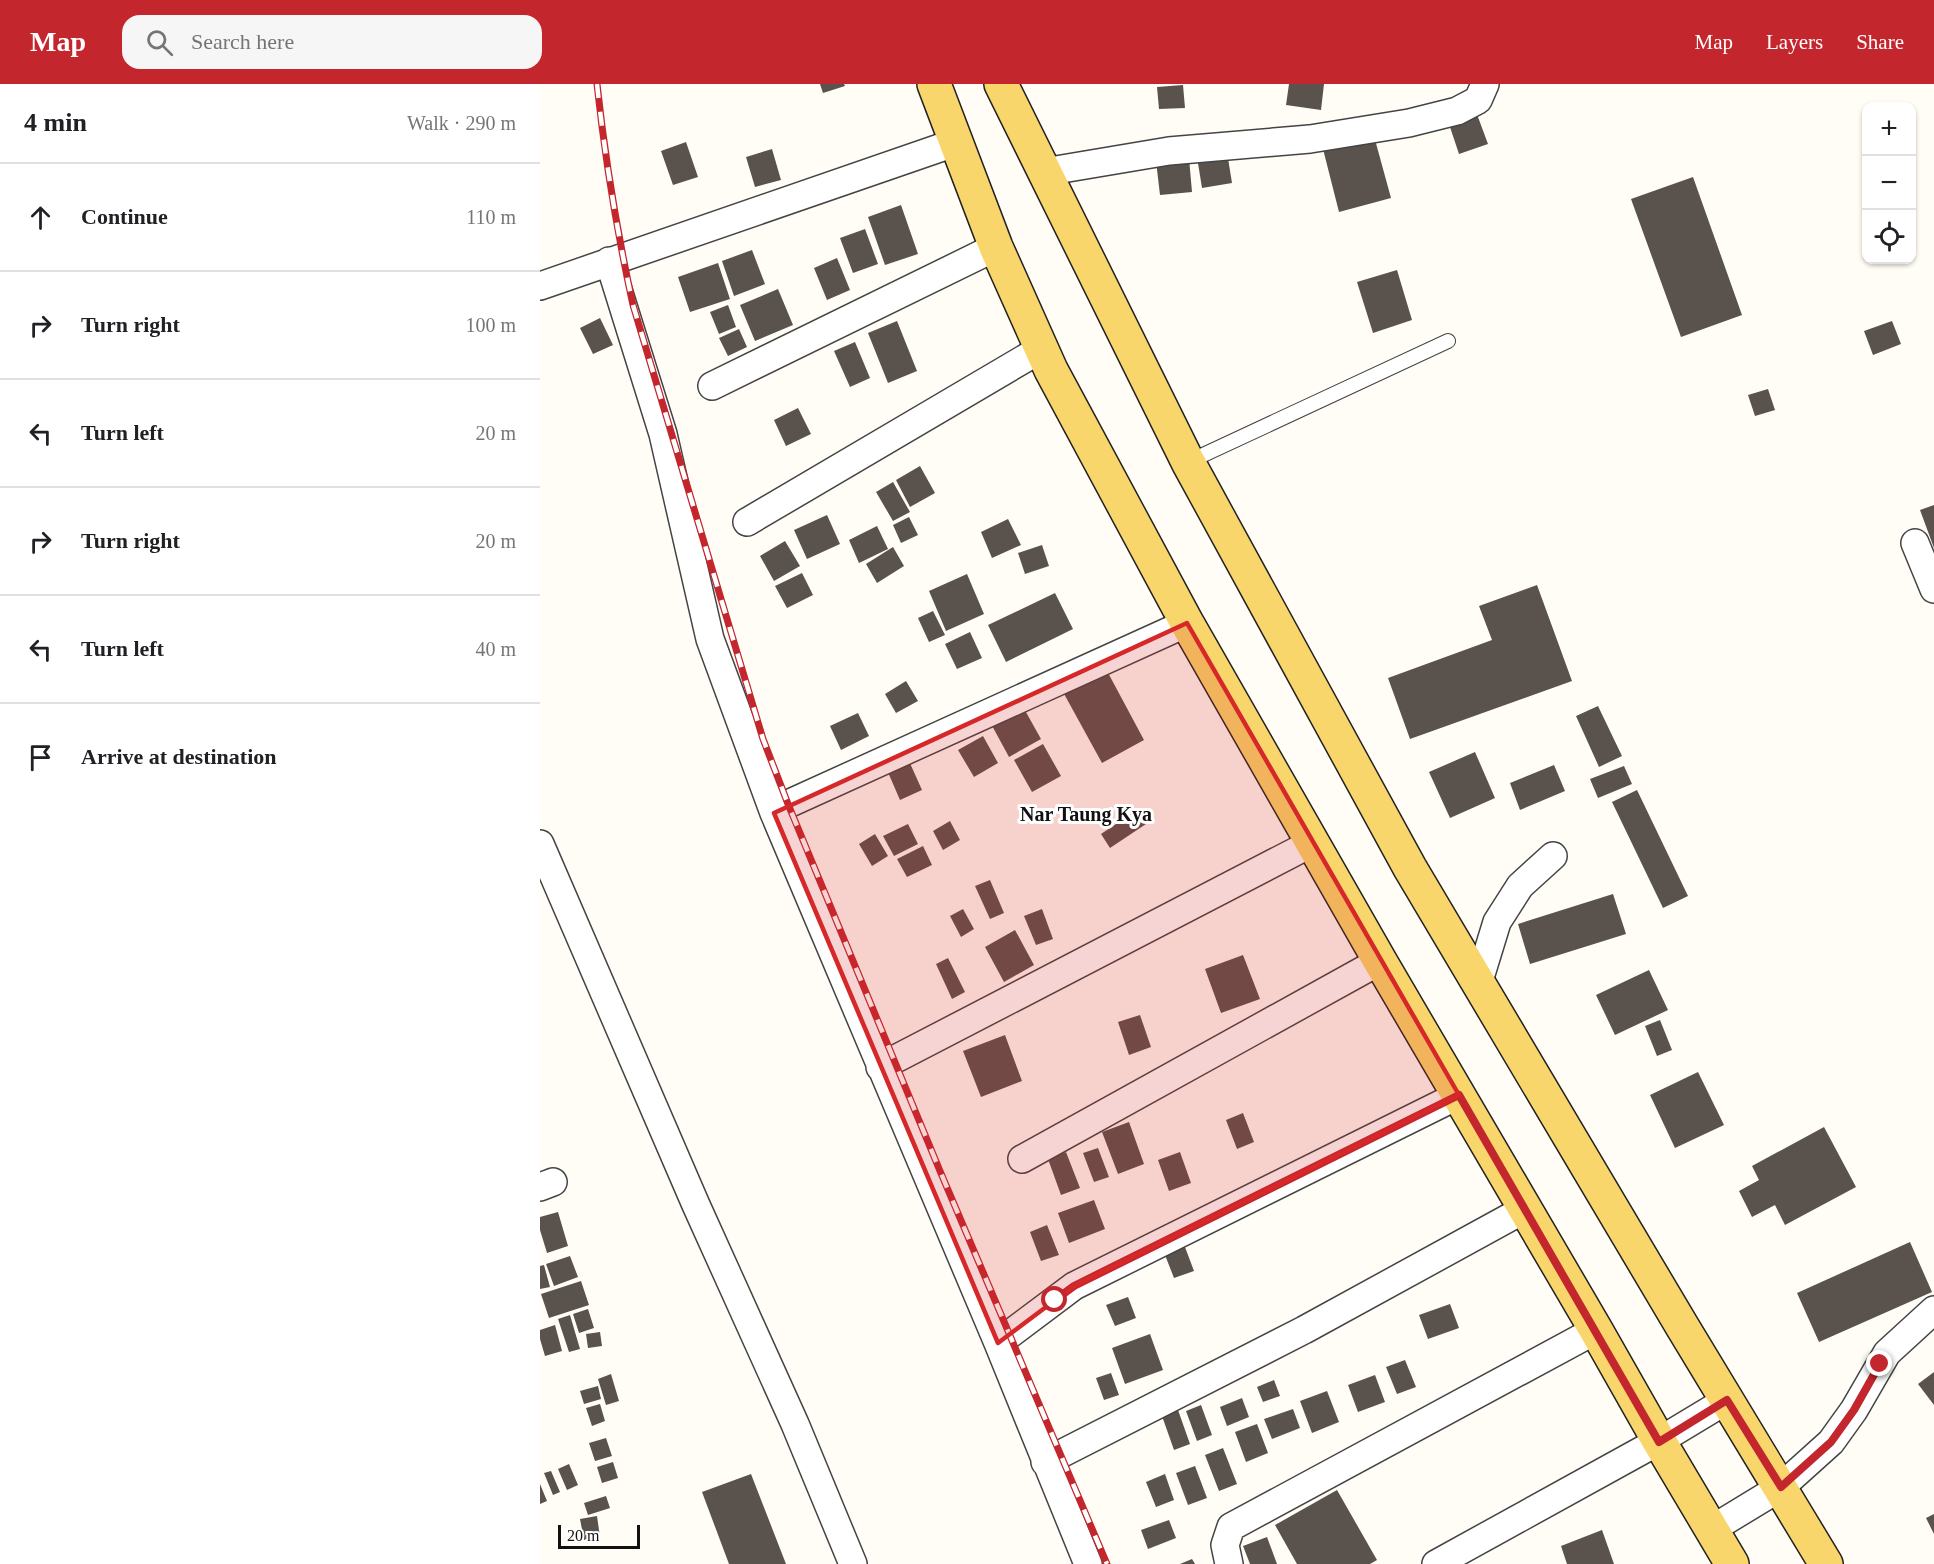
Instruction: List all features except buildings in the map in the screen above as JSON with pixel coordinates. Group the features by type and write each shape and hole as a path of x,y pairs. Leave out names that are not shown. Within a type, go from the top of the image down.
{"main road":[{"path":"934,84 996,247 1041,349 1187,623 1380,961 1732,1564"},
{"path":"1001,84 1188,462 1342,745 1478,984 1826,1564"}],"street":[{"path":"1044,172 1169,152 1310,139 1409,123 1457,111 1478,100 1485,84"},
{"path":"540,286 957,142"},
{"path":"712,386 996,247"},
{"path":"609,261 663,434 710,639 774,813 998,1343 1088,1564"},
{"path":"747,522 1041,349"},
{"path":"1915,543 1934,589"},
{"path":"774,813 788,804 1187,623"},
{"path":"880,1067 1312,843"},
{"path":"540,844 696,1205 795,1424 853,1564"},
{"path":"1478,984 1497,922 1520,886 1553,856"},
{"path":"1022,1159 1380,961"},
{"path":"998,1343 1074,1286 1459,1095"},
{"path":"1045,1462 1304,1329 1525,1209"},
{"path":"1712,1529 1781,1487 1831,1442 1854,1410 1887,1353 1934,1310"},
{"path":"1229,1564 1225,1545 1232,1527 1596,1330"},
{"path":"1436,1564 1659,1442 1727,1400"}],"lane":[{"path":"1188,462 1448,341"}],"highlighted area":[{"path":"1187,623 1459,1095 1074,1286 998,1343 774,813"}],"railway":[{"path":"597,84 612,195 633,305 763,739 940,1171 1107,1564"}],"district":[{"name":"Nar Taung Kya","path":"1086,814"}],"route":[{"path":"1055,1300 1074,1286 1459,1095 1659,1442 1727,1400 1781,1487 1831,1442 1854,1410 1880,1364"}]}
